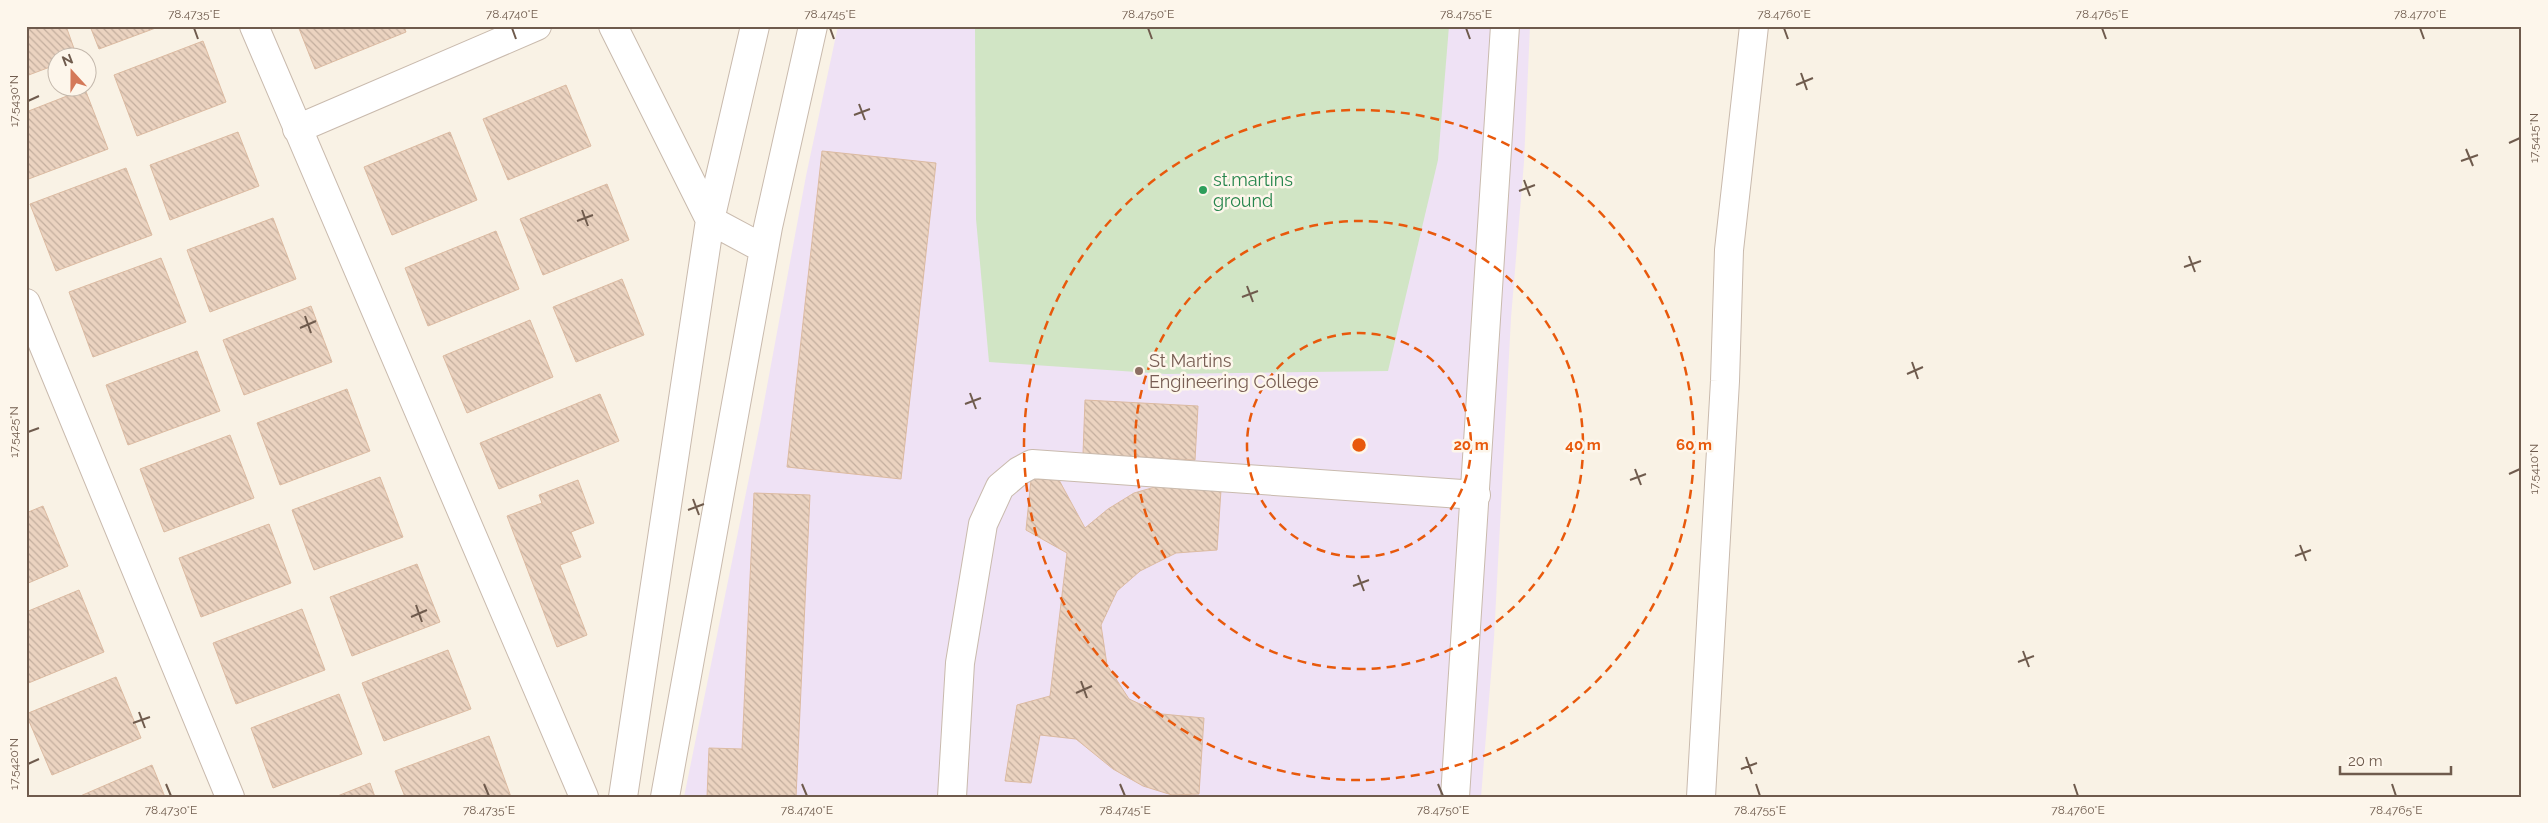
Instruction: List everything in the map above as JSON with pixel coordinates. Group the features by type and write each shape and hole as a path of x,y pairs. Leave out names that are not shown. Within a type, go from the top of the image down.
{"street":[{"path":"254,26 584,797"},
{"path":"297,129 536,26"},
{"path":"613,26 710,220 764,250"},
{"path":"623,797 710,220 755,26"},
{"path":"665,797 764,250 813,26"},
{"path":"1456,797 1504,26"},
{"path":"1701,797 1725,381 1729,250 1754,26"},
{"path":"26,303 230,797"},
{"path":"952,797 960,663 983,524 1000,487 1019,470 1032,464 1476,495"}],"shaded area":[{"name":"St Martins Engineering College","path":"838,26 1530,26 1524,162 1511,318 1494,638 1481,797 684,797 760,424 806,176"}],"green space":[{"name":"st.martins ground","path":"975,26 1449,26 1438,160 1388,371 1166,374 989,362 976,219"}],"building":[{"path":"26,26 66,26 74,48 48,48 48,68 26,76"},
{"path":"90,26 161,26 99,49"},
{"path":"298,26 404,26 406,32 315,69"},
{"path":"203,41 226,102 137,136 114,75"},
{"path":"566,85 591,146 508,180 483,119"},
{"path":"62,98 88,98 108,149 26,180 26,112"},
{"path":"238,132 259,186 170,220 150,165"},
{"path":"450,132 477,200 392,235 364,167"},
{"path":"822,151 936,163 901,479 787,467"},
{"path":"126,168 152,235 56,271 30,204"},
{"path":"607,184 629,240 543,275 520,219"},
{"path":"273,218 296,279 210,312 187,250"},
{"path":"496,231 519,289 428,326 405,268"},
{"path":"161,258 186,322 93,357 69,292"},
{"path":"622,279 644,335 576,362 553,307"},
{"path":"311,306 332,362 244,395 223,340"},
{"path":"530,320 553,377 467,413 443,356"},
{"path":"197,351 220,411 128,445 106,385"},
{"path":"347,389 370,451 280,485 257,423"},
{"path":"600,394 619,441 499,489 480,443"},
{"path":"1085,400 1198,406 1195,460 1083,454"},
{"path":"230,435 254,498 164,532 140,469"},
{"path":"380,477 403,537 314,570 292,510"},
{"path":"1031,479 1059,480 1085,528 1108,509 1134,493 1169,483 1221,490 1217,550 1176,553 1140,571 1117,591 1101,625 1107,665 1129,699 1162,714 1204,718 1199,794 1172,795 1143,786 1113,769 1076,739 1040,735 1031,783 1005,781 1017,705 1050,696 1067,553 1026,530"},
{"path":"578,480 594,523 571,532 581,557 560,565 587,635 557,647 507,516 542,503 539,495"},
{"path":"754,493 810,495 796,797 707,797 709,748 742,749"},
{"path":"43,506 68,566 26,584 26,513"},
{"path":"269,524 291,583 201,617 179,558"},
{"path":"417,564 440,622 352,656 330,597"},
{"path":"79,590 104,652 26,684 26,612"},
{"path":"302,609 325,670 236,704 213,643"},
{"path":"448,650 471,709 384,741 362,683"},
{"path":"116,677 141,738 52,775 26,714"},
{"path":"339,694 362,754 273,788 251,728"},
{"path":"489,736 511,797 405,797 395,771"},
{"path":"152,765 165,797 78,797"},
{"path":"370,783 375,797 335,797"}],"place":[{"name":"st.martins ground","path":"1203,190"},
{"name":"St Martins Engineering College","path":"1139,371"}]}
